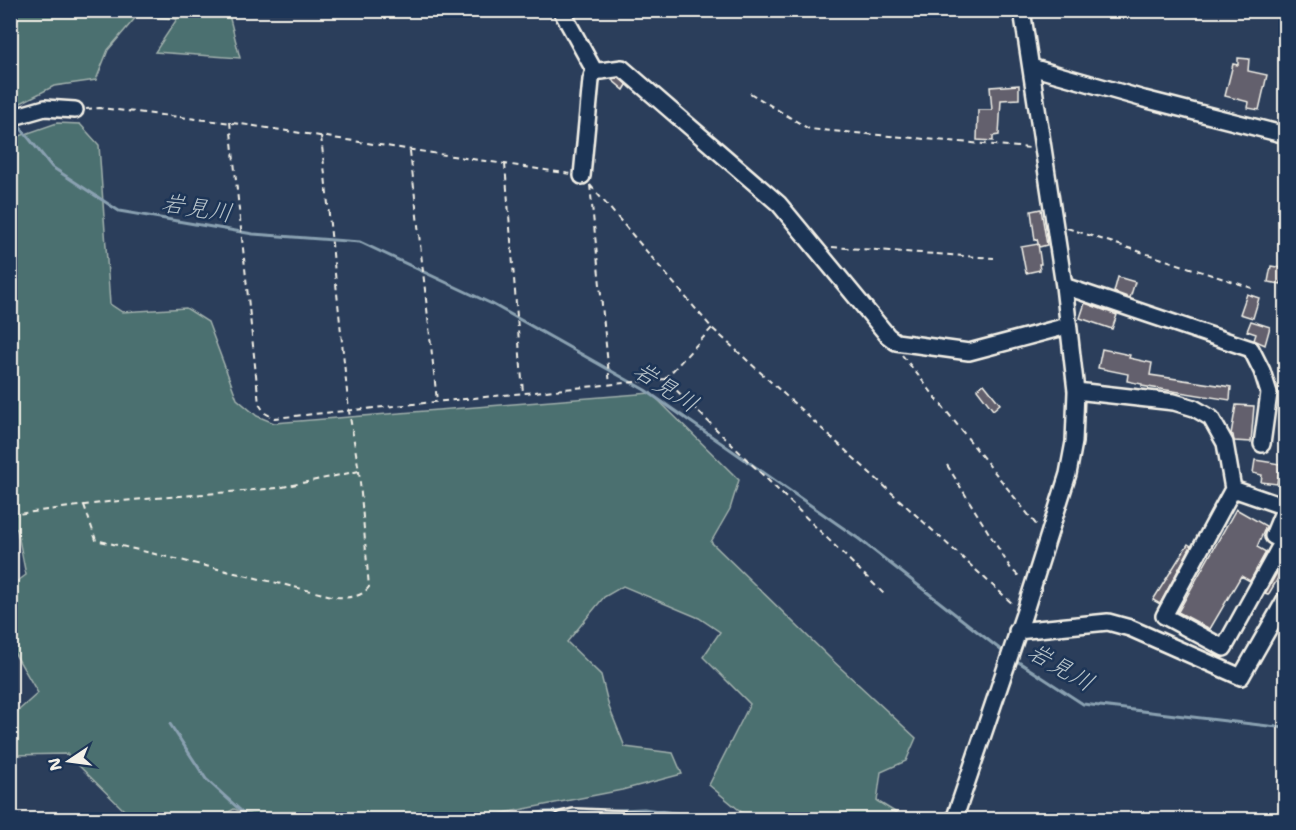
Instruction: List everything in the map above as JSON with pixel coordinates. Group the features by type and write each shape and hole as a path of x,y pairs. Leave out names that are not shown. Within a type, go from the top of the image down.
{"street":[{"path":"561,10 594,70 591,80 582,176"},
{"path":"954,819 1024,614 1068,474 1074,442 1076,391 1064,286 1022,10"},
{"path":"1031,67 1144,99 1286,135"},
{"path":"594,70 622,68 779,204 888,336 896,342 969,352 1067,326"},
{"path":"10,118 45,108 75,110"},
{"path":"1064,286 1251,349 1262,371 1269,393 1262,444"},
{"path":"1076,391 1174,402 1194,408 1211,418 1225,442 1233,489 1164,616 1224,648 1283,541 1273,536 1285,507 1233,489"},
{"path":"1017,631 1108,622 1130,628 1241,677 1286,598"},
{"path":"570,819 647,819"}],"path":[{"path":"750,93 808,129 1042,149"},
{"path":"75,110 100,108 230,122 582,176"},
{"path":"230,122 259,404 265,413 274,418 665,380 712,328"},
{"path":"84,505 96,540 336,597 353,597 365,592 369,580 359,471 349,411 321,136"},
{"path":"410,149 437,401"},
{"path":"505,164 523,393"},
{"path":"610,385 590,185 712,328 1024,614"},
{"path":"1053,223 1252,288"},
{"path":"814,245 994,258"},
{"path":"896,342 899,352 1047,539"},
{"path":"665,380 885,595"},
{"path":"948,465 1011,569 1032,588"},
{"path":"10,515 84,505 278,488 359,471"}],"green space":[{"path":"11,10 228,11 240,58 155,52 177,19 137,16 108,50 96,80 54,86 11,108"},
{"path":"57,123 80,124 99,145 110,304 122,312 186,308 208,322 237,399 257,416 274,423 651,393 739,480 730,509 711,542 916,738 906,761 881,772 877,801 900,815 900,819 758,819 744,814 709,785 750,704 703,657 720,632 699,618 623,586 604,597 567,642 601,675 609,707 625,747 673,753 682,774 622,790 473,819 267,820 234,809 216,819 134,820 67,754 11,755 11,717 38,693 11,647 11,586 26,575 17,529 10,528 11,139"}],"building":[{"path":"1238,58 1249,59 1248,71 1267,75 1259,110 1248,108 1249,102 1225,96 1233,64 1238,65"},
{"path":"619,78 627,85 624,90 612,80"},
{"path":"1019,85 1019,99 1001,100 999,135 993,136 993,141 977,140 978,110 992,110 990,87"},
{"path":"1041,209 1047,245 1039,247 1037,239 1035,240 1031,211"},
{"path":"1038,244 1040,270 1026,273 1021,247"},
{"path":"1271,266 1283,268 1281,284 1268,282"},
{"path":"1118,277 1135,282 1130,298 1114,292"},
{"path":"1247,294 1259,298 1253,318 1240,314"},
{"path":"1085,303 1117,315 1112,329 1080,318"},
{"path":"1251,321 1270,327 1265,345 1254,340 1256,334 1247,331"},
{"path":"1102,349 1152,363 1150,375 1231,387 1230,400 1142,386 1142,384 1127,381 1128,374 1098,368"},
{"path":"984,384 1000,404 993,410 977,389"},
{"path":"1236,405 1254,406 1251,442 1234,441 1231,434"},
{"path":"1255,460 1280,464 1277,484 1261,482 1262,475 1253,473"},
{"path":"1236,509 1266,526 1257,547 1266,552 1250,581 1241,576 1210,629 1178,612"},
{"path":"1188,544 1191,546 1160,604 1153,600"},
{"path":"1286,557 1286,565 1268,595 1265,594"}],"waterway":[{"name":"岩見川","path":"15,121 52,167 119,211 253,234 360,242 492,304 645,390 859,539 1006,654"},
{"name":"岩見川","path":"1014,659 1083,704 1286,728"},
{"path":"170,724 206,779 251,820"},
{"path":"595,811 644,809 726,820"},
{"path":"507,820 544,812 567,811"}]}
